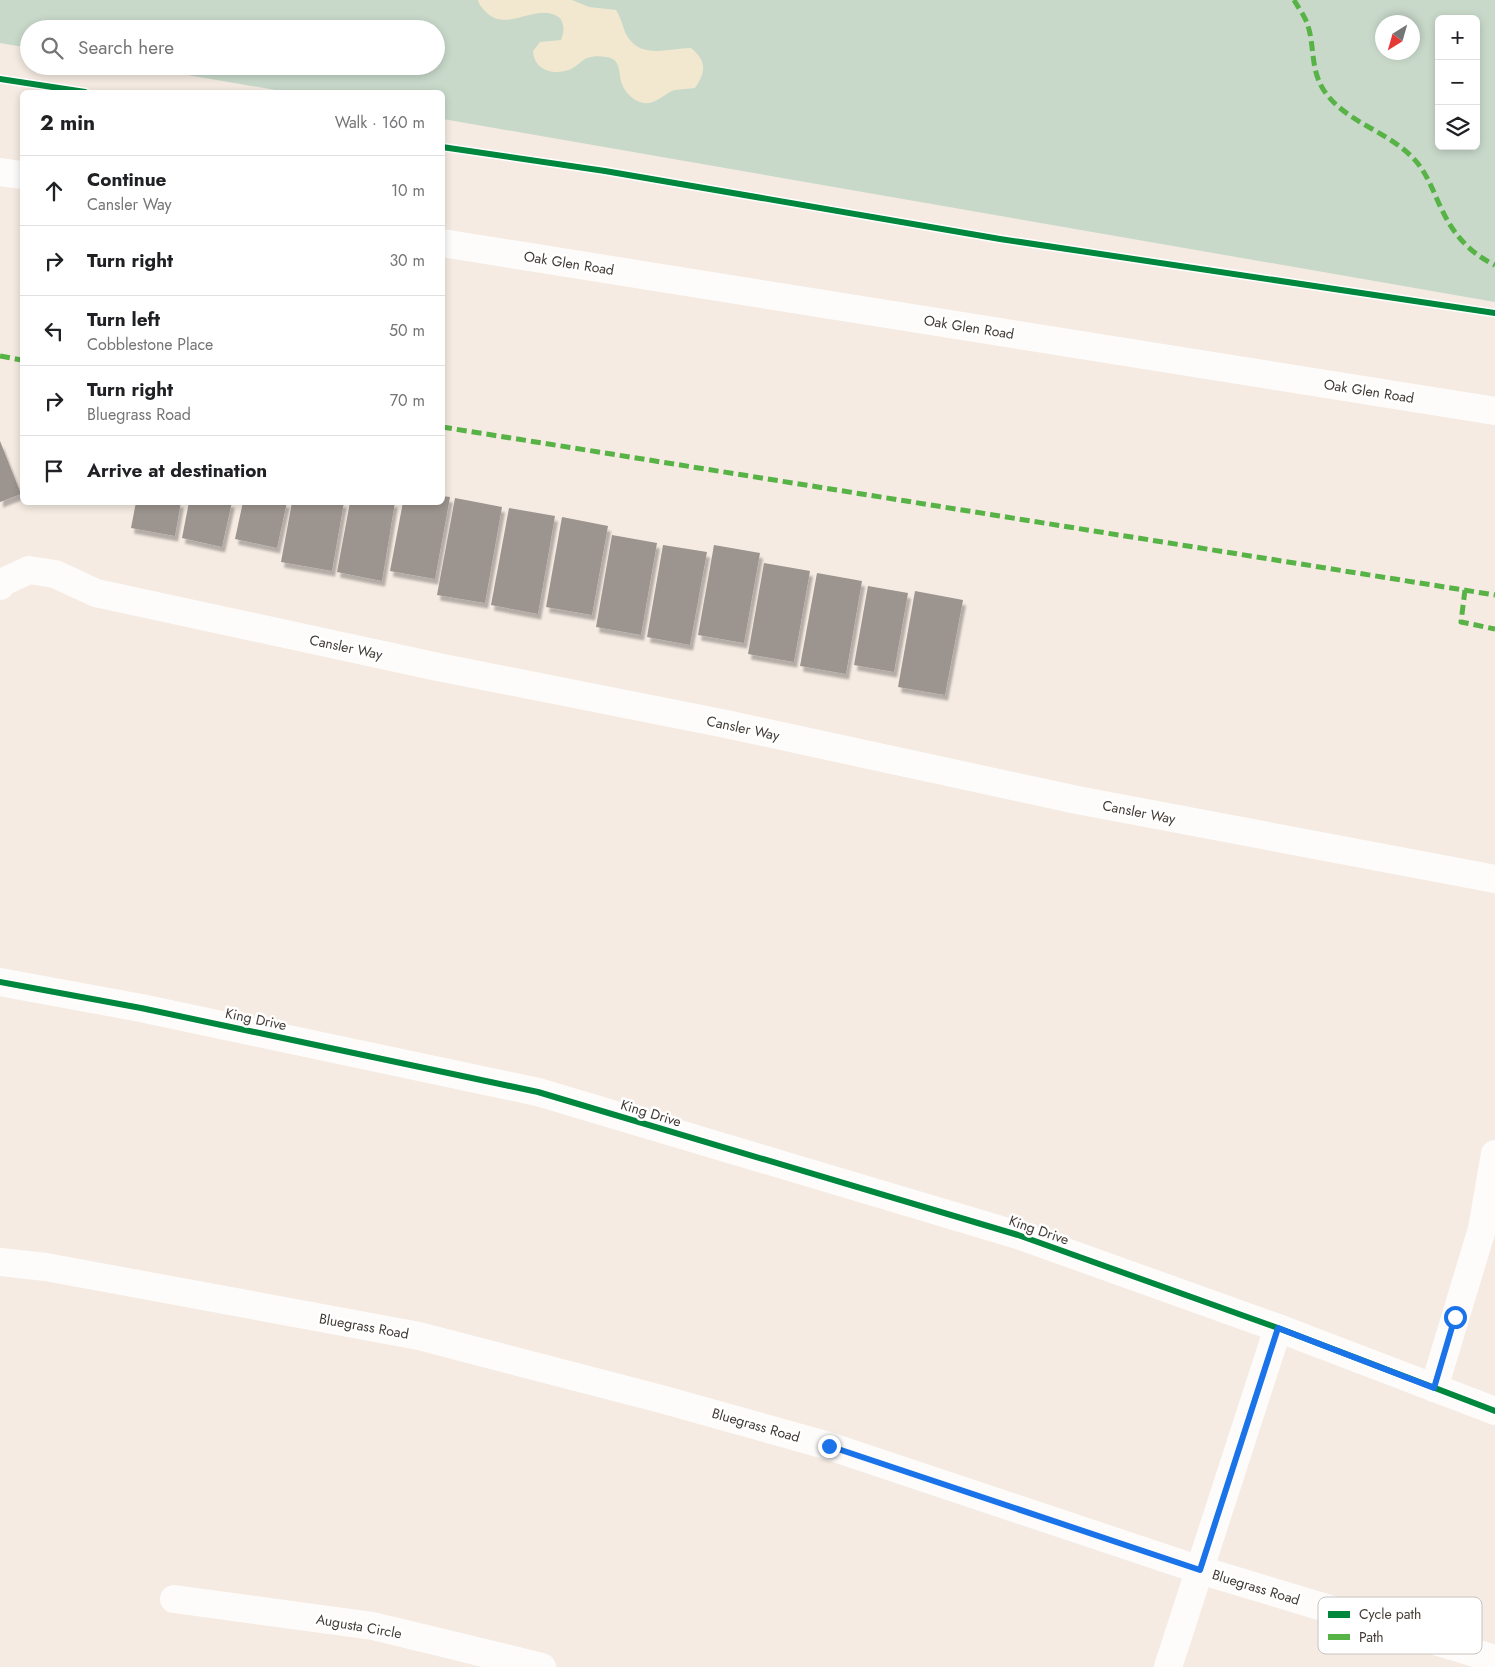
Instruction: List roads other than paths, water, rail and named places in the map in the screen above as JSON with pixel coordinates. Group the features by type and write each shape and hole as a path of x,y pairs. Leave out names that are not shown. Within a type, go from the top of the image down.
{"street":[{"path":"0,172 20,175"},
{"name":"Oak Glen Road","path":"445,243 1495,411"},
{"name":"Cansler Way","path":"0,586 3,582 29,570 55,574 96,593 429,665 726,724 1077,800 1495,879"},
{"name":"King Drive","path":"0,982 141,1008 538,1092 1018,1235 1278,1328 1495,1411"},
{"path":"1434,1388 1482,1229 1495,1154"},
{"name":"Bluegrass Road","path":"0,1262 46,1267 409,1334 447,1343 661,1399 829,1446 1200,1570 1318,1606"},
{"path":"1168,1667 1278,1328"},
{"name":"Augusta Circle","path":"174,1599 373,1626 542,1667"},
{"name":"Bluegrass Road","path":"1478,1654 1495,1659"}]}
